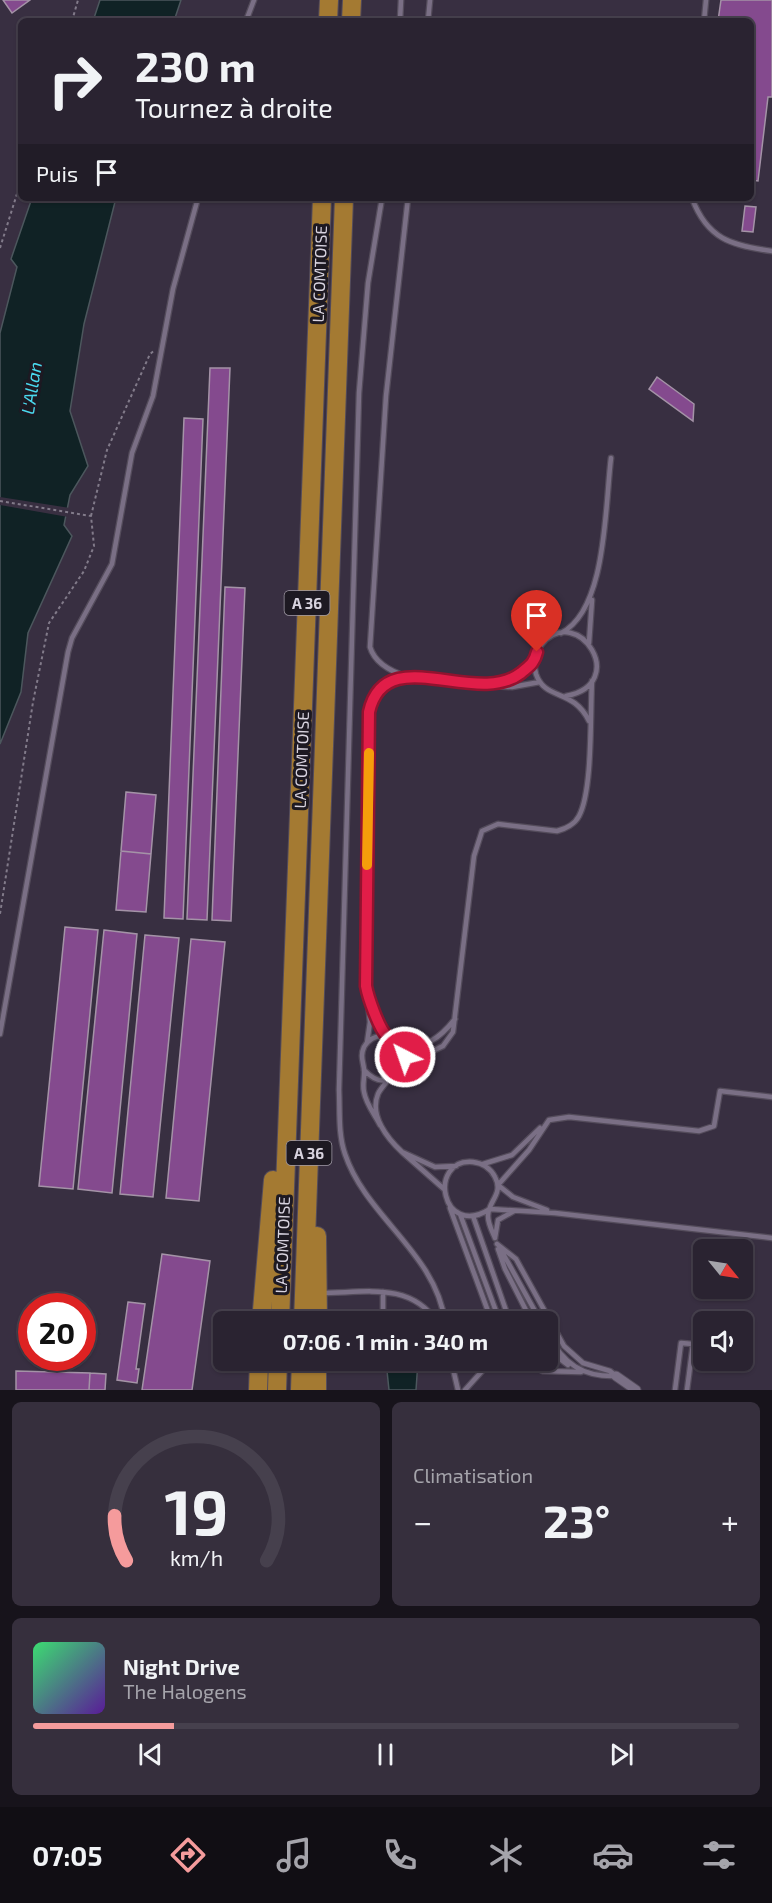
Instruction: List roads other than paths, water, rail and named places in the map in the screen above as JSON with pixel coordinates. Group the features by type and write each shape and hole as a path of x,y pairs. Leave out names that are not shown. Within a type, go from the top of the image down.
{"highway":[{"path":"328,18 329,0"},
{"path":"351,18 352,0"},
{"name":"LA COMTOISE","path":"280,1311 322,201"},
{"name":"LA COMTOISE","path":"303,1311 344,201"},
{"path":"315,985 318,1311"},
{"path":"262,1311 290,1035"},
{"path":"258,1390 259,1371"},
{"path":"277,1390 278,1371"},
{"path":"300,1390 301,1371"},
{"path":"317,1371 317,1390"}],"street":[{"path":"616,1376 636,1390"}],"lane":[{"path":"247,18 254,0"},
{"path":"400,18 401,0"},
{"path":"428,18 430,0"},
{"path":"704,18 706,0"},
{"path":"0,1034 68,652 72,638 112,564 132,453 153,396 160,348 173,289 197,201"},
{"path":"382,201 368,284 359,393 340,1129 351,1169 372,1203 430,1276 439,1295 443,1311"},
{"path":"408,201 386,396 370,647 378,662 395,673 408,677 512,687 540,682"},
{"path":"693,201 703,221 718,236 739,247 772,251"},
{"path":"364,1070 375,1078 389,1079 396,1076 404,1065 443,1046 453,1032 478,839 482,831 498,824 557,831 572,824 579,816 583,803 591,726 592,681 597,662 589,643 592,595 599,566 611,458"},
{"path":"488,685 515,677 534,663 542,644 572,627 583,615 592,595"},
{"path":"560,633 580,636 589,643"},
{"path":"534,663 540,682 547,689 566,696 582,709 591,726"},
{"path":"408,677 382,685 373,695 369,712 365,965 370,1022 367,1043 361,1056 364,1070 364,1093 380,1125 402,1152 444,1189 488,1311"},
{"path":"566,696 576,694 592,681"},
{"path":"368,999 387,1036"},
{"path":"367,1043 380,1036 387,1036 411,1047 434,1041 456,1018"},
{"path":"400,1043 405,1057 404,1065"},
{"path":"380,1125 378,1094 389,1079"},
{"path":"444,1189 450,1172 456,1166 465,1162 482,1164 512,1155 546,1122 559,1116 699,1131 714,1126 720,1091 772,1097"},
{"path":"535,1311 490,1228 490,1209 495,1202 498,1185 529,1150 546,1122"},
{"path":"402,1152 435,1167 456,1166"},
{"path":"482,1164 490,1169 498,1185 526,1204 555,1213"},
{"path":"449,1206 460,1214 473,1216 490,1209 515,1210 772,1238"},
{"path":"515,1210 498,1221 496,1241 504,1269 526,1311"},
{"path":"460,1214 496,1311"},
{"path":"473,1216 506,1311"},
{"path":"496,1241 516,1259 564,1346 583,1363 610,1371 616,1376"},
{"path":"383,1311 384,1292"},
{"path":"318,1293 384,1292 406,1295 419,1302 427,1311"},
{"path":"675,1390 681,1343 693,1344 687,1390"},
{"path":"558,1348 571,1366"},
{"path":"558,1357 584,1371 603,1377 616,1376"},
{"path":"454,1371 458,1390"},
{"path":"465,1390 482,1371"},
{"path":"558,1371 584,1371"}],"water":[{"path":"100,0 181,0 175,18 94,18"},
{"name":"L'Allan","path":"31,201 115,201 84,324 70,411 88,466 70,495 64,525 72,536 28,633 21,692 0,744 0,333 17,267 11,259"},
{"path":"387,1371 417,1371 416,1390 389,1390"}]}
